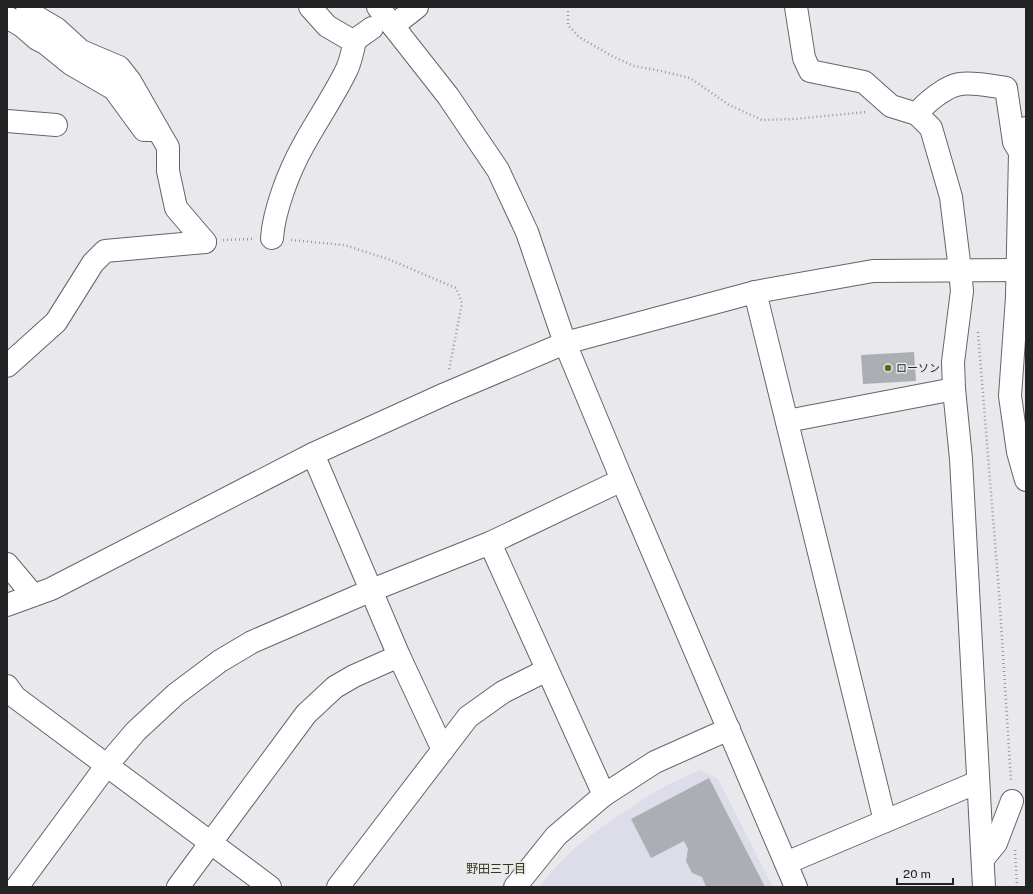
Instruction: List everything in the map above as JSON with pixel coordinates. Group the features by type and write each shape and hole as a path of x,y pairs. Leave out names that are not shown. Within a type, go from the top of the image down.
{"street":[{"path":"27,7 35,16 57,29 82,52 119,67 130,81 168,147 168,171 176,208 205,242"},
{"path":"310,7 327,26 351,40 373,32 417,7"},
{"path":"272,238 273,225 284,187 302,147 336,92 348,68 373,32 378,7"},
{"path":"796,7 804,58 810,71 864,82 891,106 917,114 931,128 951,197 962,291 953,362 954,389 961,459 984,887"},
{"path":"7,17 22,26 71,64 114,89 144,130 158,130"},
{"path":"373,32 448,96 498,170 526,232 565,343 796,887"},
{"path":"917,114 944,90 959,84 1006,88 1014,142 1020,153"},
{"path":"7,121 56,125"},
{"path":"1026,128 1020,153 1022,270 1017,297 1010,396 1018,452 1026,480"},
{"path":"7,366 56,322 93,263 105,251 205,242"},
{"path":"960,270 974,291"},
{"path":"7,606 51,589 314,454 445,394 565,343 755,292 873,271 1022,270"},
{"path":"755,292 885,821"},
{"path":"787,421 954,389"},
{"path":"314,454 399,656 443,750"},
{"path":"17,887 107,765 136,731 176,694 220,661 252,642 372,590 490,543 622,480"},
{"path":"490,543 604,795"},
{"path":"7,564 33,596"},
{"path":"178,887 306,714 335,687 354,676 399,656"},
{"path":"338,887 468,717 504,692 547,670"},
{"path":"7,686 15,697 270,887"},
{"path":"515,887 556,836 604,795 655,762 729,729"},
{"path":"786,863 978,782"},
{"path":"983,859 996,843 1012,801"}],"path":[{"path":"568,7 568,25 579,36 612,56 634,66 661,70 690,78 728,105 762,120 794,120 882,110 891,106"},
{"path":"205,242 231,239 272,238 344,245 388,259 456,288 462,303 445,394"},
{"path":"978,327 1012,801"},
{"path":"1015,848 1018,887"}],"shaded area":[{"path":"700,770 718,779 773,887 539,887 577,846 599,829 667,785"}],"building":[{"name":"ローソン","path":"914,352 916,381 863,384 861,355"},
{"path":"709,778 765,887 706,887 702,877 692,873 686,861 688,849 684,841 651,858 631,819"}],"place":[{"name":"ローソン","path":"888,368"}],"district":[{"name":"野田三丁目","path":"496,869"}]}
